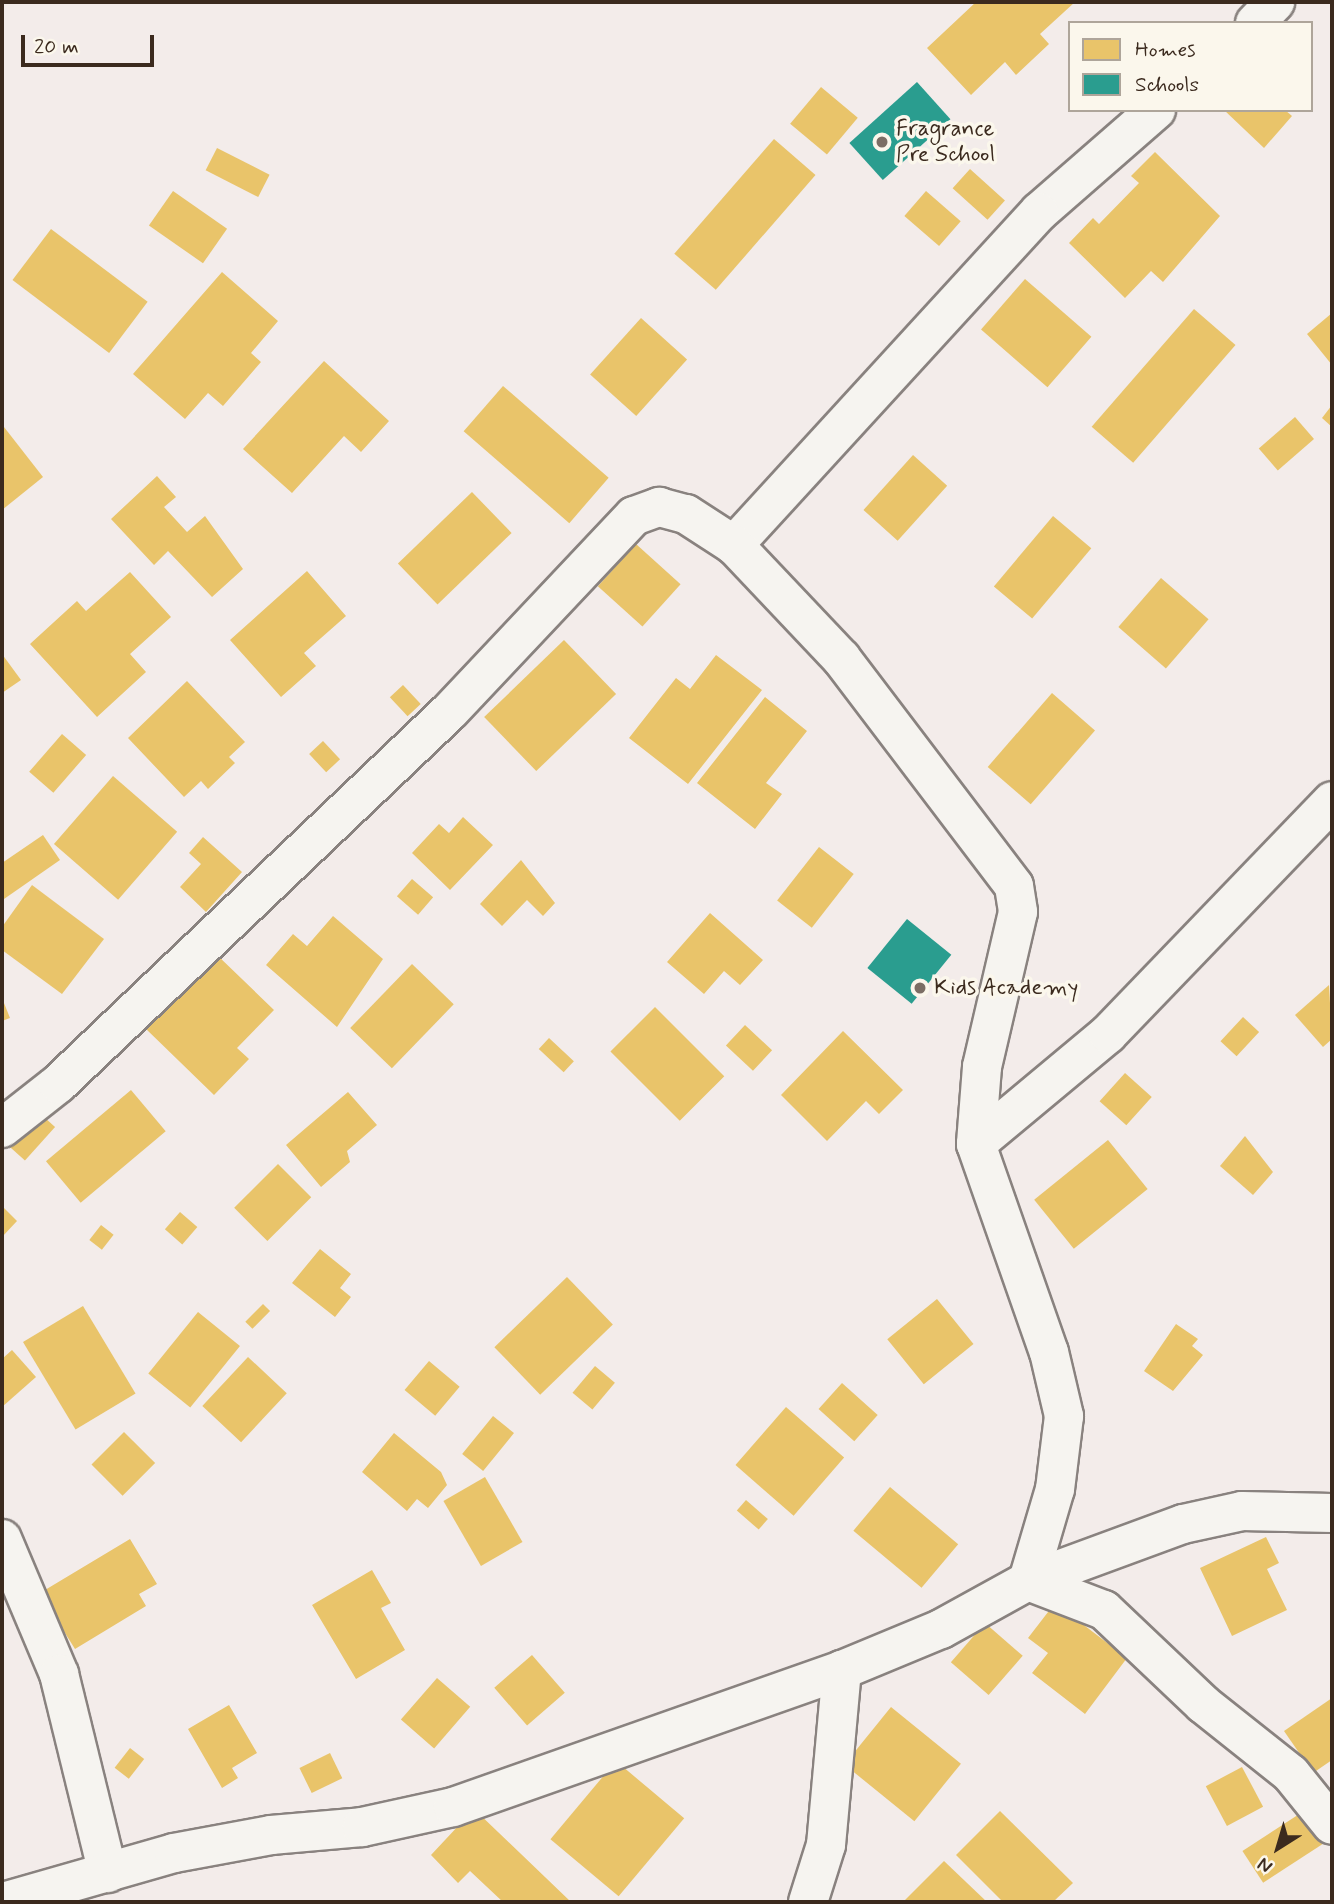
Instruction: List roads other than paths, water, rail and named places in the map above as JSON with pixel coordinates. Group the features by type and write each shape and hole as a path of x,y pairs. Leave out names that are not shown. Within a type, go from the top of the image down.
{"street":[{"path":"1257,21 1275,2"},
{"path":"734,545 1039,212 1154,112"},
{"path":"2,1128 58,1084 450,711 634,516 659,507 686,514 734,545 841,658 1014,886 1018,912 982,1068 976,1144 1049,1352 1064,1416 1055,1489 1028,1581"},
{"path":"976,1144 1108,1034 1332,801"},
{"path":"3,1902 186,1851 362,1827 453,1807 842,1670 941,1629 1028,1581 1183,1524 1241,1511 1332,1513"},
{"path":"2,1539 59,1674 108,1873"},
{"path":"1028,1581 1104,1610 1203,1704 1291,1774 1332,1825"},
{"path":"808,1902 825,1845 842,1670"}],"place":[{"name":"Fragrance Pre School","path":"882,142"},
{"name":"Kids Academy","path":"920,988"}]}
